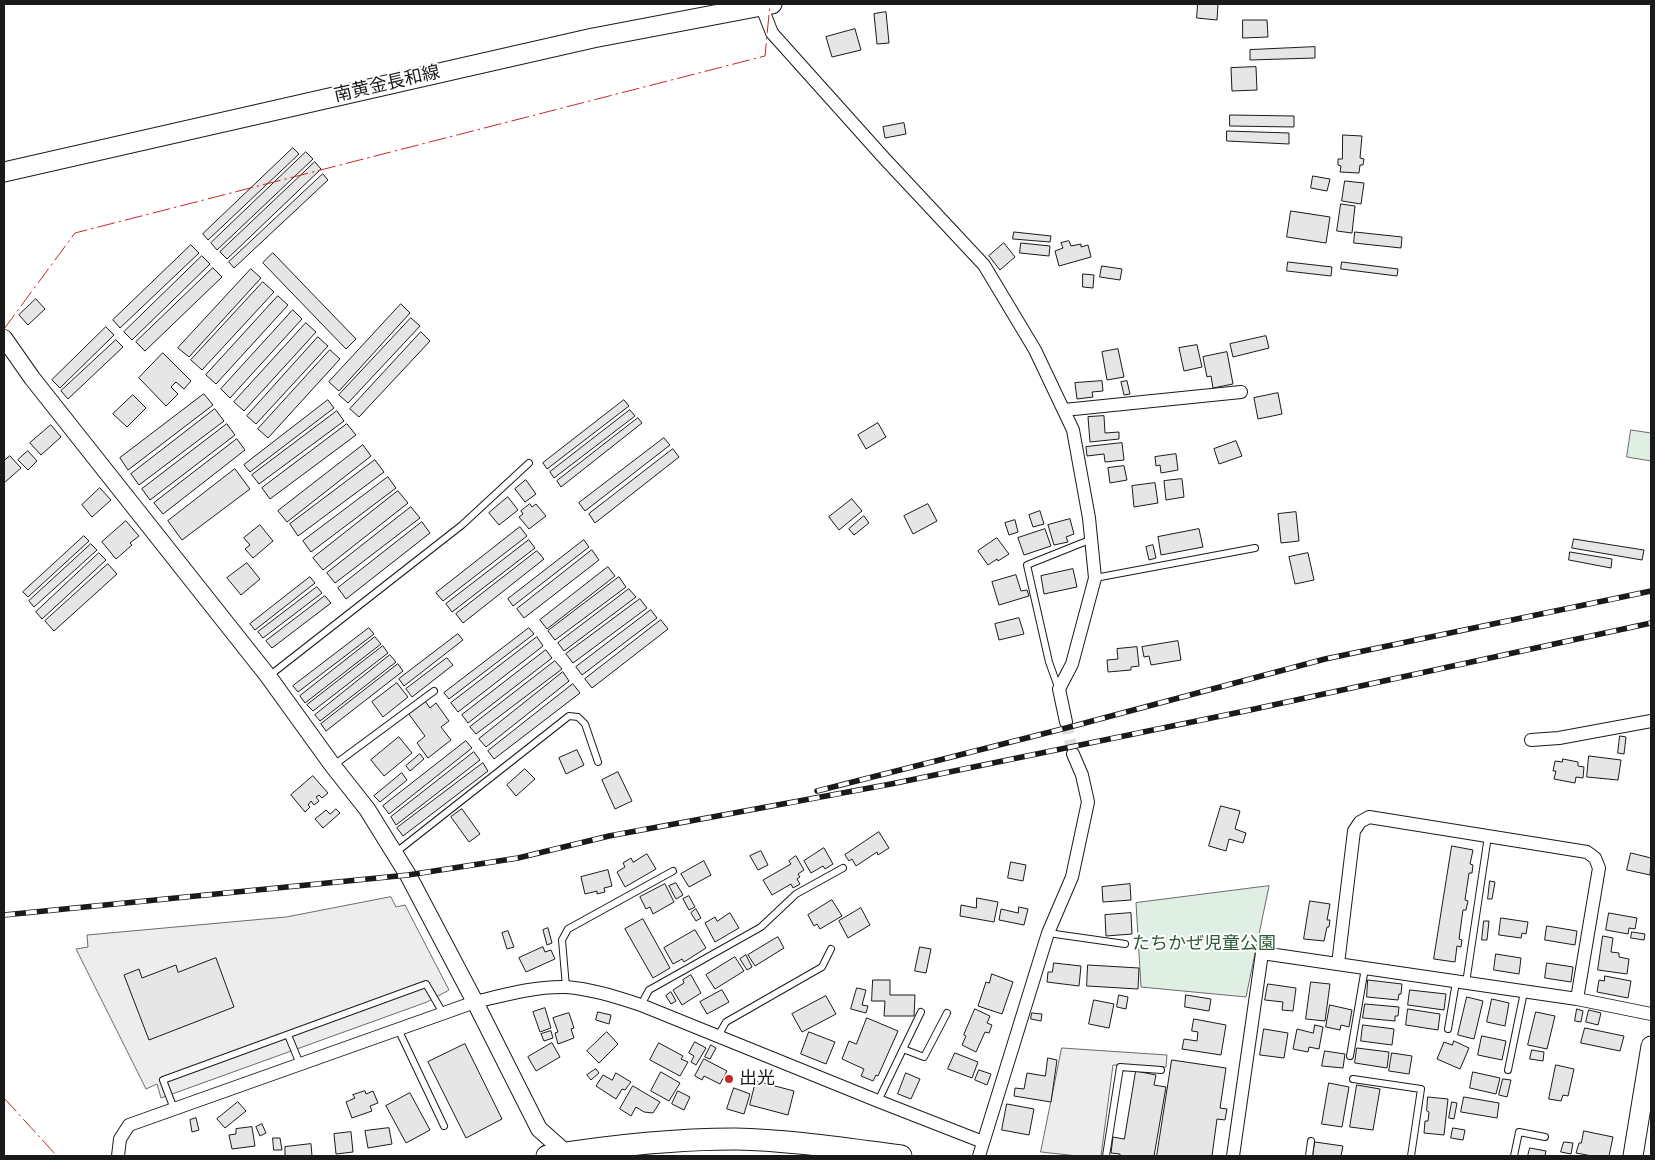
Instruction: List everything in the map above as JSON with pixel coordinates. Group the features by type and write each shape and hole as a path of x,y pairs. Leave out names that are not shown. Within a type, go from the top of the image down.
{"highway":[{"path":"561,1155 612,1147 736,1139 811,1150 901,1156"}],"main road":[{"name":"南黄金長和線","path":"4,172 593,38 764,4"},
{"path":"1633,1156 1651,1046"}],"street":[{"path":"764,4 772,33 884,158 984,265 1035,350 1073,430 1092,539 1095,578 1072,664 1059,689 1066,722"},
{"path":"4,338 32,378 268,676 333,766 367,809 394,853 475,1002 539,1129 561,1155"},
{"path":"1064,410 1241,392"},
{"path":"1531,740 1559,738 1651,721"},
{"path":"979,1156 1048,934 1072,877 1088,802 1082,776 1073,754"},
{"path":"1338,964 1354,831 1360,822 1368,817 1587,852 1595,858 1599,868 1577,999"},
{"path":"1233,1156 1262,953 1577,999 1651,1014"},
{"path":"118,1156 120,1139 129,1125 475,1002 518,992 566,988 602,993 641,1005 878,1102 984,1142"}],"lane":[{"path":"268,676 462,525 529,463"},
{"path":"1059,689 1049,662 1028,565 1092,539"},
{"path":"1095,578 1256,548"},
{"path":"333,766 434,691"},
{"path":"394,853 569,716 578,717 585,724 598,762"},
{"path":"1448,1029 1461,982 1488,836"},
{"path":"641,1005 649,990 761,926 796,894 843,868"},
{"path":"566,988 562,940 568,929 672,871"},
{"path":"1048,934 1125,944"},
{"path":"718,1036 726,1022 822,967 831,949"},
{"path":"1350,1056 1365,968"},
{"path":"174,1109 163,1080 426,984 443,1013"},
{"path":"1508,1070 1524,992"},
{"path":"878,1102 921,1012"},
{"path":"903,1049 924,1057 947,1013"},
{"path":"398,1029 444,1126"},
{"path":"288,1035 300,1064"},
{"path":"1106,1156 1120,1067 1161,1070"},
{"path":"1353,1079 1421,1089 1411,1156"},
{"path":"1514,1156 1519,1132 1545,1137"},
{"path":"1309,1156 1311,1141"}],"green space":[{"path":"1631,430 1651,433 1651,461 1627,457"},
{"name":"たちかぜ児童公園","path":"1269,886 1246,997 1141,987 1136,903"}],"shaded area":[{"path":"391,897 396,907 405,905 449,990 427,1002 161,1098 157,1084 146,1089 76,949 88,947 87,935 286,917"},
{"path":"1062,1048 1167,1055 1166,1067 1113,1065 1101,1156 1078,1156 1041,1152"}],"building":[{"path":"1198,4 1218,4 1217,20 1197,18"},
{"path":"886,12 889,43 877,44 874,14"},
{"path":"1243,20 1267,20 1268,37 1243,38"},
{"path":"855,29 861,50 832,57 826,37"},
{"path":"1315,47 1315,58 1250,60 1250,50"},
{"path":"1256,67 1257,90 1232,91 1231,68"},
{"path":"1230,115 1294,116 1294,127 1230,126"},
{"path":"904,123 906,134 885,138 883,127"},
{"path":"1227,131 1289,133 1289,144 1227,141"},
{"path":"1343,135 1362,136 1360,158 1364,159 1363,165 1360,165 1359,173 1340,172 1341,166 1338,165 1338,159 1342,159"},
{"path":"293,148 299,154 208,240 203,234"},
{"path":"306,152 313,159 217,250 211,243"},
{"path":"315,162 321,169 227,259 220,252"},
{"path":"323,174 328,180 234,268 229,262"},
{"path":"1313,176 1330,179 1327,191 1311,188"},
{"path":"1345,181 1364,183 1361,204 1342,201"},
{"path":"1341,204 1355,206 1352,233 1337,231"},
{"path":"1291,211 1330,217 1326,243 1287,237"},
{"path":"1014,232 1051,236 1050,242 1013,239"},
{"path":"1355,232 1402,237 1401,248 1354,243"},
{"path":"1069,241 1071,246 1081,244 1081,247 1088,245 1091,257 1059,266 1055,251 1063,248 1061,243"},
{"path":"1004,243 1015,257 1000,270 989,256"},
{"path":"1021,243 1050,246 1049,256 1020,253"},
{"path":"191,245 199,253 120,328 113,320"},
{"path":"273,253 356,339 346,349 263,263"},
{"path":"202,256 210,264 132,340 124,332"},
{"path":"1288,262 1332,267 1331,276 1287,271"},
{"path":"1342,262 1398,269 1397,276 1341,269"},
{"path":"1102,266 1122,269 1120,280 1100,277"},
{"path":"213,268 222,277 145,351 136,342"},
{"path":"251,269 261,278 189,357 178,348"},
{"path":"1083,274 1094,275 1093,288 1083,287"},
{"path":"263,282 274,292 202,370 191,360"},
{"path":"278,296 288,305 216,384 206,375"},
{"path":"36,299 45,309 28,325 19,315"},
{"path":"401,304 410,313 339,391 329,382"},
{"path":"293,310 302,319 230,398 221,389"},
{"path":"411,318 420,326 348,403 339,395"},
{"path":"306,323 316,332 244,411 234,402"},
{"path":"106,327 114,335 60,388 52,380"},
{"path":"421,332 430,341 359,417 350,409"},
{"path":"1266,336 1269,348 1233,357 1230,344"},
{"path":"318,337 328,346 256,424 247,416"},
{"path":"116,340 123,347 68,399 61,391"},
{"path":"1197,345 1202,367 1184,371 1179,348"},
{"path":"1118,349 1124,377 1107,380 1102,352"},
{"path":"330,350 340,359 268,438 258,429"},
{"path":"1227,352 1233,384 1213,388 1211,376 1207,377 1203,357"},
{"path":"163,353 191,381 184,389 176,382 171,387 178,394 166,406 139,378"},
{"path":"1102,381 1103,391 1092,392 1093,397 1077,399 1075,383"},
{"path":"1127,381 1130,394 1124,395 1121,382"},
{"path":"1278,393 1282,414 1258,419 1254,398"},
{"path":"204,394 213,405 128,470 120,458"},
{"path":"133,395 146,408 127,427 113,414"},
{"path":"328,400 334,408 250,472 244,465"},
{"path":"624,400 629,406 547,469 543,463"},
{"path":"215,409 224,421 139,485 131,474"},
{"path":"630,410 635,416 554,478 550,472"},
{"path":"337,411 344,421 259,484 252,475"},
{"path":"1104,416 1105,433 1119,432 1119,439 1090,442 1088,417"},
{"path":"638,418 642,423 561,487 557,481"},
{"path":"878,423 886,437 866,449 858,435"},
{"path":"227,424 235,435 150,500 142,489"},
{"path":"347,424 356,435 270,499 262,488"},
{"path":"51,425 61,437 41,455 30,443"},
{"path":"664,438 670,445 585,511 579,503"},
{"path":"237,439 245,450 163,514 154,503"},
{"path":"1236,441 1242,456 1219,464 1214,449"},
{"path":"1122,443 1124,460 1105,462 1104,454 1087,456 1086,447"},
{"path":"363,445 371,456 287,522 278,511"},
{"path":"673,449 679,457 595,523 589,514"},
{"path":"28,451 37,461 28,470 18,460"},
{"path":"1176,454 1178,470 1161,473 1160,465 1156,466 1155,457"},
{"path":"10,456 21,468 4,483 4,461"},
{"path":"375,460 384,472 298,536 290,524"},
{"path":"1124,466 1127,480 1110,483 1108,468"},
{"path":"235,469 250,489 182,540 168,521"},
{"path":"388,477 396,488 311,552 303,541"},
{"path":"1182,479 1184,497 1166,500 1164,481"},
{"path":"526,480 536,494 525,502 515,489"},
{"path":"1155,483 1158,503 1134,507 1132,486"},
{"path":"100,488 111,500 92,517 82,505"},
{"path":"398,491 408,503 323,570 313,558"},
{"path":"508,497 518,510 499,525 489,513"},
{"path":"852,499 862,511 839,530 829,517"},
{"path":"530,504 532,507 536,504 546,516 529,529 519,517 523,514 521,511"},
{"path":"928,504 937,521 913,534 904,516"},
{"path":"411,507 420,518 335,583 327,573"},
{"path":"1040,511 1044,524 1033,527 1029,515"},
{"path":"1296,512 1299,541 1281,543 1278,514"},
{"path":"864,516 869,523 854,535 849,529"},
{"path":"1070,519 1074,534 1066,537 1068,542 1054,545 1048,525"},
{"path":"1015,520 1018,532 1009,535 1005,523"},
{"path":"126,521 139,536 116,559 102,542"},
{"path":"422,522 430,533 346,599 338,588"},
{"path":"260,525 273,541 253,558 245,549 250,545 244,538"},
{"path":"520,527 527,536 443,601 436,593"},
{"path":"1045,529 1051,546 1024,555 1018,538"},
{"path":"1199,529 1203,547 1161,555 1158,537"},
{"path":"84,536 89,541 28,597 23,592"},
{"path":"997,538 1009,554 988,565 978,551"},
{"path":"1574,539 1644,550 1642,560 1572,548"},
{"path":"529,540 535,548 452,612 446,604"},
{"path":"584,540 589,547 513,606 508,599"},
{"path":"91,544 97,550 34,607 29,601"},
{"path":"1153,545 1156,558 1149,560 1146,547"},
{"path":"592,550 599,560 524,618 517,609"},
{"path":"537,551 544,559 463,623 456,614"},
{"path":"1570,552 1612,559 1611,568 1569,560"},
{"path":"99,553 106,560 42,619 36,612"},
{"path":"1308,553 1314,580 1295,584 1289,557"},
{"path":"247,563 260,579 241,595 227,578"},
{"path":"108,564 117,574 54,631 45,621"},
{"path":"608,567 615,576 547,629 540,620"},
{"path":"1073,569 1077,587 1044,594 1041,576"},
{"path":"1016,575 1021,591 1027,590 1029,596 999,605 992,582"},
{"path":"310,577 315,583 255,630 250,624"},
{"path":"619,577 626,587 555,640 548,631"},
{"path":"317,587 322,593 263,638 258,632"},
{"path":"629,589 636,597 564,651 558,643"},
{"path":"325,596 331,603 272,648 266,641"},
{"path":"640,599 647,608 573,663 566,654"},
{"path":"651,610 657,618 582,675 576,667"},
{"path":"1019,618 1024,634 999,640 995,624"},
{"path":"661,620 668,629 592,688 585,679"},
{"path":"369,628 374,634 298,692 293,686"},
{"path":"529,628 534,634 449,699 444,693"},
{"path":"458,634 463,640 404,686 399,679"},
{"path":"375,637 381,644 305,703 300,696"},
{"path":"537,637 543,646 458,712 451,703"},
{"path":"1178,641 1181,660 1151,665 1149,656 1144,657 1142,647"},
{"path":"383,646 388,653 313,711 307,705"},
{"path":"1137,647 1139,666 1131,667 1131,670 1108,672 1107,660 1118,659 1117,649"},
{"path":"546,650 552,658 468,723 462,715"},
{"path":"390,655 396,662 320,721 315,715"},
{"path":"447,658 453,665 412,697 406,689"},
{"path":"555,661 562,669 476,734 470,727"},
{"path":"398,664 403,671 326,731 321,724"},
{"path":"563,672 569,681 486,747 479,739"},
{"path":"397,683 408,697 383,717 372,702"},
{"path":"573,684 580,693 494,759 488,751"},
{"path":"425,701 430,708 436,703 449,721 441,727 451,740 428,758 417,743 425,736 408,713"},
{"path":"1620,736 1626,737 1624,754 1618,753"},
{"path":"399,737 412,753 384,776 371,760"},
{"path":"466,741 472,748 389,814 383,806"},
{"path":"577,750 584,765 566,774 559,758"},
{"path":"474,752 480,760 396,825 391,817"},
{"path":"420,754 424,759 410,771 406,766"},
{"path":"1589,756 1621,760 1618,780 1587,777"},
{"path":"1563,759 1578,762 1578,766 1584,767 1583,778 1576,777 1575,783 1554,779 1556,771 1553,771 1555,761 1562,762"},
{"path":"483,763 488,771 403,836 397,828"},
{"path":"525,769 535,779 516,796 507,785"},
{"path":"618,772 632,801 615,809 602,780"},
{"path":"402,773 407,780 380,802 374,796"},
{"path":"313,776 328,793 322,798 319,795 316,797 319,801 314,805 311,801 308,805 310,807 305,812 291,795"},
{"path":"1221,806 1240,811 1235,829 1246,833 1243,843 1229,839 1226,851 1209,846"},
{"path":"336,809 340,813 323,828 315,819 326,810 330,814"},
{"path":"462,809 480,834 469,842 451,817"},
{"path":"879,832 889,848 878,855 877,852 856,866 852,859 849,861 845,855"},
{"path":"1452,846 1473,850 1470,864 1473,865 1472,873 1469,873 1465,900 1468,901 1466,910 1463,910 1459,939 1462,940 1461,947 1457,946 1455,962 1434,959"},
{"path":"824,848 833,864 825,869 823,866 811,873 804,861"},
{"path":"761,851 768,865 758,870 750,856"},
{"path":"1631,853 1651,858 1650,875 1627,870"},
{"path":"647,854 656,869 625,887 617,872 625,867 623,863 631,858 633,862"},
{"path":"796,856 804,870 798,874 800,877 797,879 800,884 793,888 791,884 772,895 763,880 791,864 789,861"},
{"path":"704,861 711,875 689,887 681,874"},
{"path":"1011,862 1026,865 1023,881 1008,878"},
{"path":"608,870 612,886 604,888 605,892 597,894 597,891 585,894 581,877"},
{"path":"1490,881 1495,882 1492,899 1488,899"},
{"path":"676,883 683,895 676,899 669,886"},
{"path":"665,884 674,902 653,914 650,907 646,909 640,897"},
{"path":"1130,884 1131,900 1103,902 1102,887"},
{"path":"689,896 695,907 689,910 683,899"},
{"path":"977,898 998,902 994,922 960,916 961,905 976,908"},
{"path":"832,900 842,916 820,929 817,924 814,926 808,915"},
{"path":"1310,901 1330,904 1327,920 1330,920 1329,927 1327,927 1324,941 1304,939"},
{"path":"1019,907 1028,909 1024,925 999,920 1001,909 1018,913"},
{"path":"861,908 870,925 848,938 839,921"},
{"path":"696,909 701,918 696,921 691,913"},
{"path":"730,913 739,928 715,942 705,923 715,917 717,921"},
{"path":"1131,913 1132,934 1106,936 1105,915"},
{"path":"1609,913 1637,918 1635,929 1629,928 1628,934 1606,930"},
{"path":"1501,918 1528,922 1526,934 1522,933 1521,938 1499,935"},
{"path":"643,919 670,968 653,978 625,929"},
{"path":"1484,921 1489,921 1487,940 1482,940"},
{"path":"1547,926 1577,931 1575,945 1545,940"},
{"path":"548,928 552,943 547,945 543,930"},
{"path":"695,930 706,948 684,962 682,959 673,964 664,948"},
{"path":"508,931 514,947 507,949 502,933"},
{"path":"1632,932 1645,934 1644,940 1631,938"},
{"path":"1603,936 1613,938 1611,952 1619,953 1619,957 1629,959 1627,974 1598,970"},
{"path":"778,937 784,948 755,966 748,955"},
{"path":"543,947 545,952 551,950 555,959 526,972 519,958"},
{"path":"920,947 931,949 926,973 915,971"},
{"path":"1496,954 1521,958 1519,974 1494,970"},
{"path":"746,955 752,967 747,970 740,959"},
{"path":"735,957 744,971 715,989 706,975"},
{"path":"216,958 234,1007 149,1040 124,975 139,969 142,978 176,965 178,972"},
{"path":"1054,963 1081,966 1079,986 1047,982 1048,972 1052,972"},
{"path":"1547,963 1573,967 1571,982 1545,978"},
{"path":"1088,965 1139,968 1138,989 1087,986"},
{"path":"992,974 1013,982 1002,1014 978,1006 986,982 989,983"},
{"path":"691,975 701,993 682,1005 673,990 684,983 683,980"},
{"path":"1605,976 1631,981 1628,998 1597,992 1599,980 1604,981"},
{"path":"873,980 890,980 890,995 915,995 914,1016 884,1016 885,1001 872,1001"},
{"path":"1368,980 1402,984 1398,1000 1367,997"},
{"path":"1311,982 1330,984 1325,1021 1306,1019"},
{"path":"1268,984 1296,988 1293,1011 1282,1010 1283,1002 1265,1000"},
{"path":"857,988 866,990 862,1005 868,1006 866,1013 851,1009"},
{"path":"722,990 729,1002 707,1014 700,1002"},
{"path":"1410,990 1446,994 1444,1010 1408,1005"},
{"path":"671,992 676,1001 671,1004 666,996"},
{"path":"1119,995 1128,997 1126,1009 1117,1007"},
{"path":"1186,995 1211,999 1209,1011 1185,1007"},
{"path":"826,996 836,1014 802,1032 792,1014"},
{"path":"1467,997 1483,1001 1474,1039 1458,1035"},
{"path":"1492,999 1509,1003 1505,1026 1487,1022"},
{"path":"1094,1000 1114,1004 1109,1028 1089,1024"},
{"path":"1365,1004 1399,1007 1398,1016 1395,1016 1395,1021 1363,1018"},
{"path":"1330,1005 1352,1010 1349,1027 1341,1025 1340,1030 1326,1027"},
{"path":"545,1008 551,1028 540,1032 533,1012"},
{"path":"975,1009 990,1016 987,1023 992,1025 989,1033 985,1032 976,1052 962,1045 966,1036 964,1035"},
{"path":"1408,1009 1440,1014 1438,1030 1406,1025"},
{"path":"1577,1009 1583,1011 1581,1022 1575,1021"},
{"path":"1589,1010 1601,1013 1598,1025 1586,1022"},
{"path":"598,1012 611,1015 609,1024 596,1020"},
{"path":"1536,1012 1555,1016 1547,1049 1528,1045"},
{"path":"569,1013 574,1028 571,1029 574,1038 558,1044 555,1033 558,1032 553,1018"},
{"path":"1032,1013 1042,1014 1041,1021 1031,1019"},
{"path":"867,1018 898,1031 878,1076 876,1075 873,1081 861,1076 864,1069 842,1059 849,1041 856,1044"},
{"path":"1194,1019 1226,1025 1221,1055 1182,1049 1184,1039 1197,1041 1198,1032 1192,1031"},
{"path":"1315,1025 1323,1027 1319,1049 1309,1047 1308,1052 1293,1049 1297,1029 1313,1033"},
{"path":"1363,1025 1394,1029 1392,1045 1361,1041"},
{"path":"1585,1028 1624,1036 1620,1051 1581,1043"},
{"path":"1264,1029 1288,1033 1284,1058 1260,1055"},
{"path":"551,1031 553,1038 544,1041 541,1034"},
{"path":"607,1032 618,1044 599,1063 587,1051"},
{"path":"809,1032 835,1042 826,1064 801,1054"},
{"path":"1482,1036 1506,1041 1502,1060 1478,1055"},
{"path":"1454,1041 1469,1048 1460,1069 1437,1059 1444,1042 1452,1045"},
{"path":"695,1042 706,1048 696,1065 691,1062 694,1056 689,1053"},
{"path":"552,1043 560,1057 536,1071 528,1057"},
{"path":"659,1043 683,1056 681,1059 688,1062 680,1076 650,1060"},
{"path":"465,1044 502,1119 466,1138 428,1062"},
{"path":"711,1045 716,1048 710,1059 705,1057"},
{"path":"1357,1048 1389,1052 1387,1068 1355,1063"},
{"path":"1532,1050 1544,1052 1543,1061 1530,1059"},
{"path":"1325,1051 1345,1054 1343,1068 1322,1066"},
{"path":"955,1053 978,1062 972,1078 948,1069"},
{"path":"1392,1053 1412,1056 1409,1074 1389,1071"},
{"path":"1048,1058 1057,1060 1051,1102 1014,1096 1015,1088 1024,1089 1027,1073 1045,1076"},
{"path":"704,1059 727,1071 720,1084 704,1076 702,1080 695,1076"},
{"path":"1172,1060 1226,1068 1220,1108 1227,1109 1225,1120 1217,1119 1212,1156 1157,1156"},
{"path":"1556,1065 1574,1069 1568,1096 1563,1095 1561,1101 1549,1099"},
{"path":"596,1069 599,1073 591,1080 587,1075"},
{"path":"979,1070 991,1074 987,1085 975,1080"},
{"path":"1136,1071 1156,1075 1154,1085 1166,1087 1154,1156 1120,1156 1120,1154 1111,1153 1113,1137 1124,1139"},
{"path":"661,1072 680,1083 669,1101 651,1091"},
{"path":"1473,1072 1500,1078 1496,1094 1470,1088"},
{"path":"616,1073 631,1082 625,1090 622,1089 616,1099 596,1086 603,1075 612,1080"},
{"path":"906,1073 920,1079 911,1099 898,1094"},
{"path":"1503,1079 1511,1080 1507,1097 1499,1095"},
{"path":"756,1081 794,1091 788,1115 750,1105"},
{"path":"1329,1083 1349,1087 1342,1127 1322,1124"},
{"path":"1357,1085 1380,1089 1373,1130 1350,1127"},
{"path":"633,1086 660,1102 653,1113 644,1112 636,1107 631,1116 620,1109"},
{"path":"734,1088 750,1094 744,1114 727,1109"},
{"path":"365,1091 366,1094 373,1091 378,1103 370,1106 372,1111 352,1118 346,1102 355,1098 353,1095"},
{"path":"678,1091 690,1097 684,1110 672,1104"},
{"path":"410,1093 430,1130 406,1143 386,1106"},
{"path":"1428,1097 1448,1099 1444,1135 1424,1133 1425,1121 1428,1121 1429,1112 1427,1111"},
{"path":"1464,1097 1499,1103 1497,1118 1461,1112"},
{"path":"238,1102 246,1111 225,1128 217,1119"},
{"path":"1452,1102 1457,1103 1454,1119 1449,1118"},
{"path":"1007,1104 1034,1109 1029,1135 1002,1130"},
{"path":"196,1118 199,1130 192,1132 190,1120"},
{"path":"262,1124 266,1133 260,1136 256,1127"},
{"path":"252,1127 255,1146 232,1149 229,1135 236,1134 236,1129"},
{"path":"389,1128 392,1144 368,1148 365,1131"},
{"path":"1453,1128 1465,1130 1463,1140 1451,1138"},
{"path":"1584,1131 1613,1137 1609,1156 1592,1156 1576,1153"},
{"path":"351,1132 353,1152 336,1154 334,1134"},
{"path":"273,1138 280,1138 282,1150 274,1150"},
{"path":"1315,1142 1343,1146 1341,1156 1313,1156"},
{"path":"1564,1142 1573,1143 1571,1154 1561,1152"},
{"path":"311,1144 312,1156 285,1156 285,1147"},
{"path":"1530,1148 1546,1151 1545,1156 1528,1156"}],"tunnel":[{"path":"1066,722 1073,754"}],"railway":[{"path":"817,791 1066,728 1325,659 1651,591"},
{"path":"4,915 408,875 518,858 609,836 891,784 1250,710 1651,623"}],"power":[{"path":"4,329 75,233 765,56 770,4"},
{"path":"4,1098 57,1156"}],"place":[{"name":"出光","path":"729,1079"}]}
